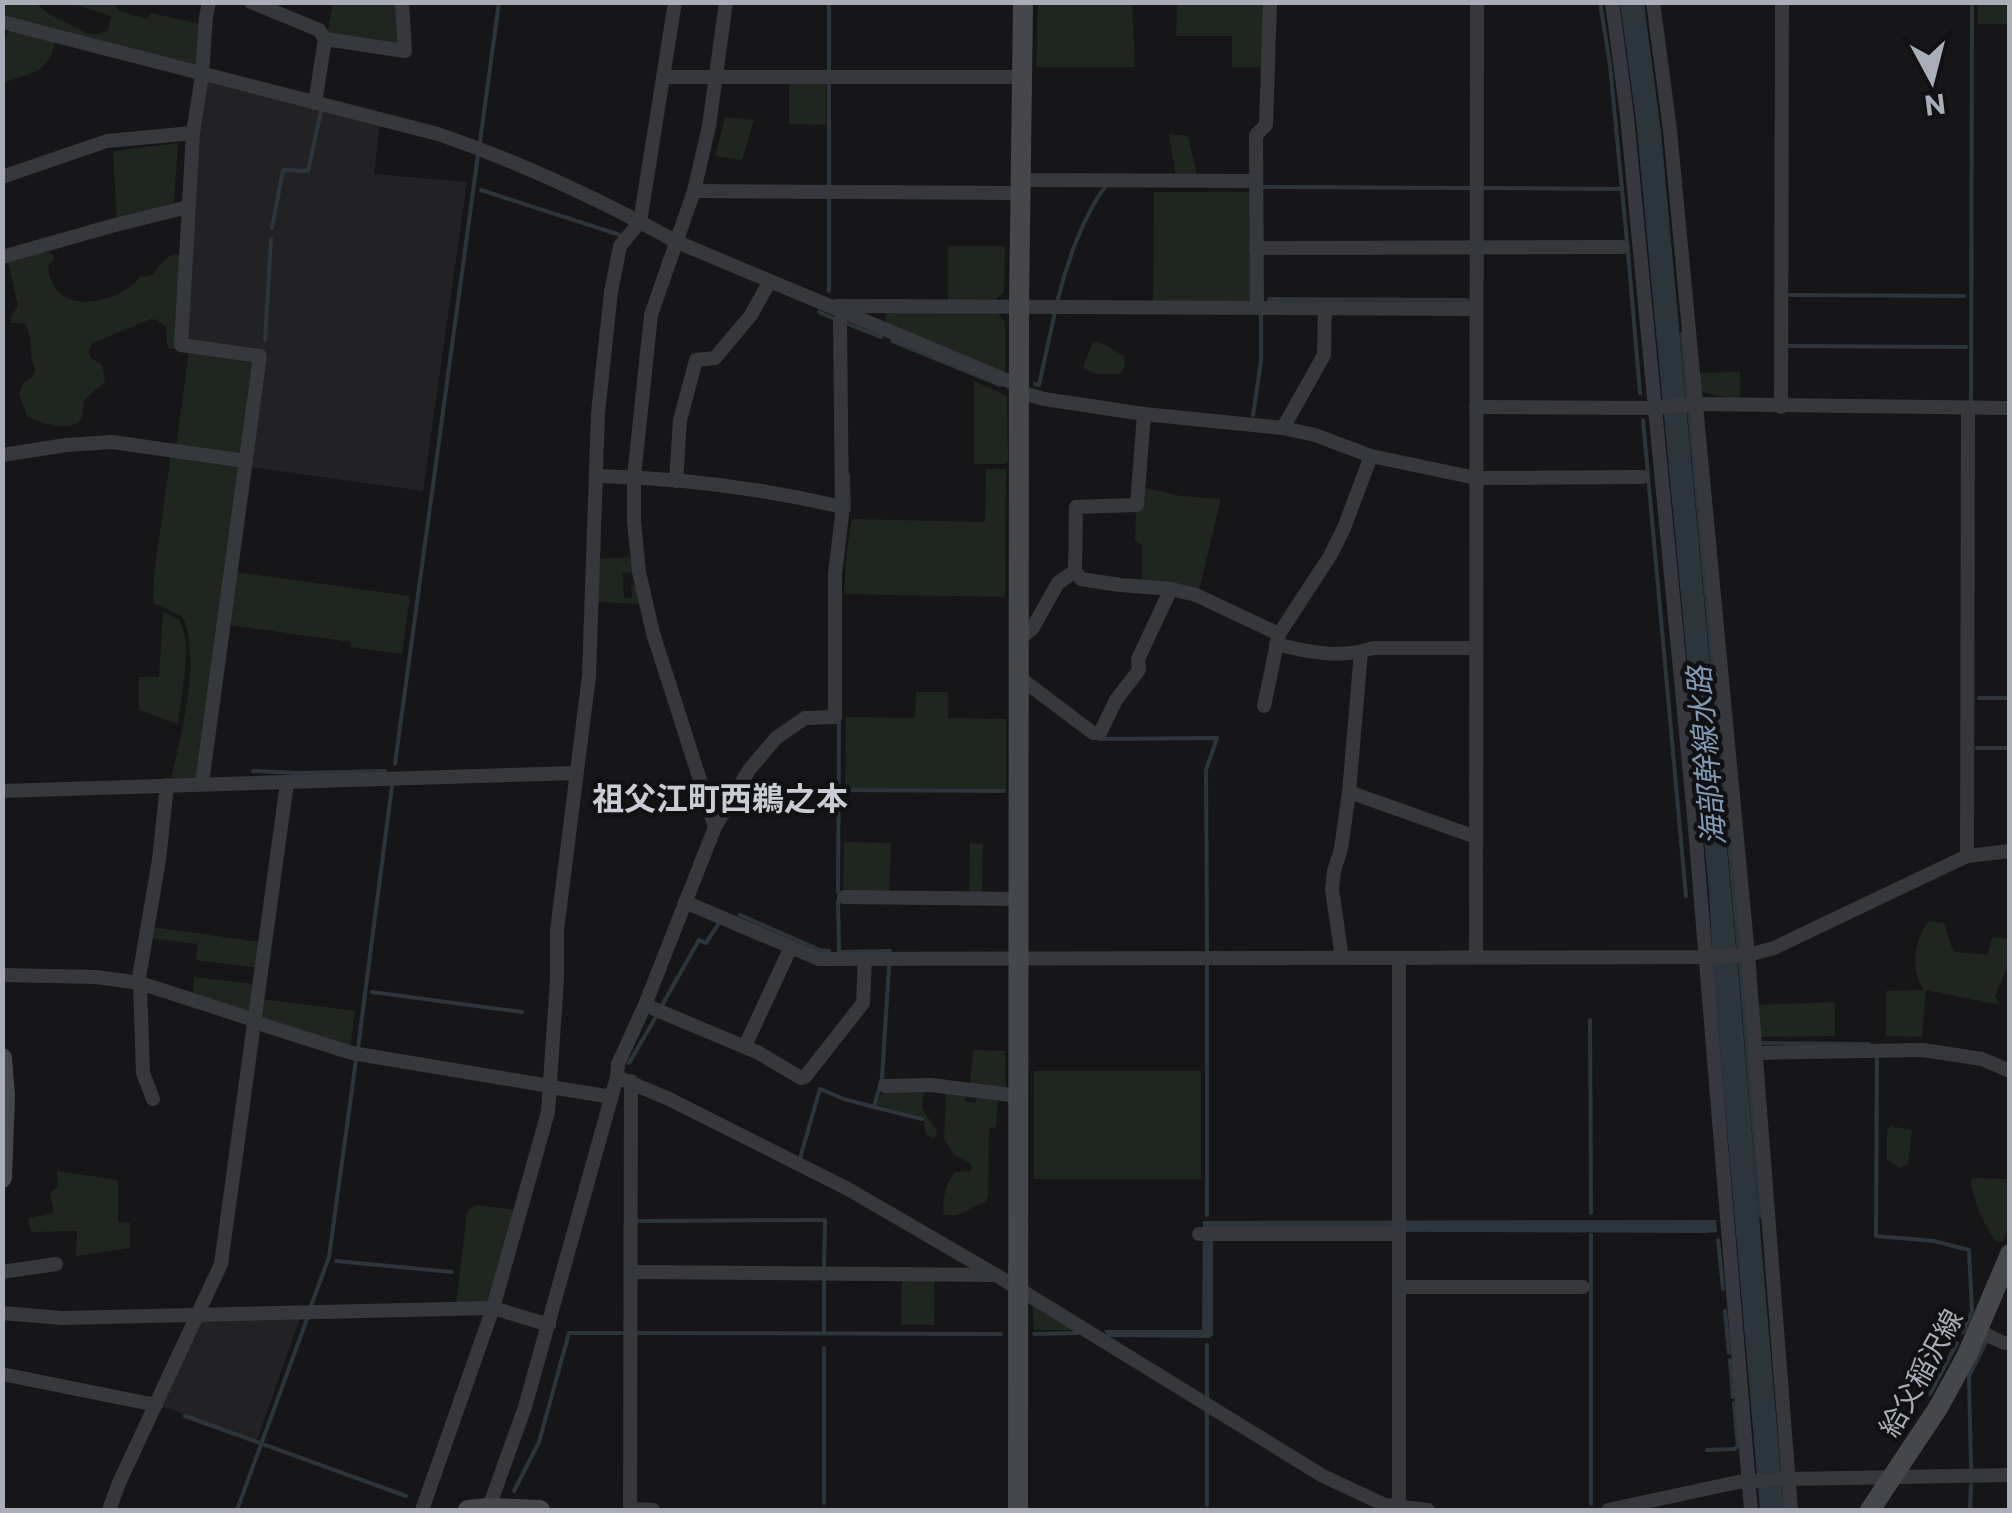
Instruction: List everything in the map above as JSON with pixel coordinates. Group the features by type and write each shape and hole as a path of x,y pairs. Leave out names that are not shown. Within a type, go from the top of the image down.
{"street":[{"path":"202,784 260,356 181,346 192,133 209,2"},
{"path":"251,2 319,30 324,40 315,102"},
{"path":"324,40 406,52 402,2"},
{"path":"422,1510 493,1308 548,1112 557,930 588,676 598,413 611,292 620,246 640,222 674,2"},
{"path":"715,827 654,634 639,572 634,477 651,315 694,191 710,126 726,2"},
{"path":"1018,1510 1022,2"},
{"path":"1257,307 1256,135 1266,125 1270,2"},
{"path":"1476,957 1477,2"},
{"path":"1612,2 1627,116 1708,957 1752,1510"},
{"path":"1654,2 1670,130 1755,1053 1791,1510"},
{"path":"1781,407 1782,2"},
{"path":"2,22 438,134 483,150 676,242 1044,399 1282,428 1315,435 1371,456 1476,478 1642,478"},
{"path":"663,77 1022,78"},
{"path":"2,177 108,141 192,133"},
{"path":"694,191 1256,181"},
{"path":"2,257 188,207"},
{"path":"1256,248 1623,247"},
{"path":"676,481 680,420 696,360 715,358 750,316 770,281"},
{"path":"653,1510 630,1510 630,1272 624,1079 618,1064 715,827 750,770 776,738 805,718 835,717 835,574 842,507 838,310 842,305 1476,309"},
{"path":"1282,428 1324,355 1325,308"},
{"path":"1476,407 2010,408"},
{"path":"1967,856 1968,408"},
{"path":"1144,414 1137,505 1076,507 1074,571 1081,578 1196,595 1277,639 1314,654 1372,648 1475,648"},
{"path":"2,455 112,442 246,461"},
{"path":"1264,706 1277,639 1330,556 1371,456"},
{"path":"596,476 770,492 842,507"},
{"path":"1020,638 1032,629 1058,583 1074,571"},
{"path":"1020,678 1093,733 1100,733 1116,700 1139,670 1138,659 1171,589"},
{"path":"1342,958 1332,889 1348,792 1361,652"},
{"path":"2,791 575,773"},
{"path":"109,1510 221,1264 287,783"},
{"path":"153,1099 143,1073 139,983 167,784"},
{"path":"1348,792 1476,836"},
{"path":"685,902 819,959 1708,957 1774,948 1967,856 2010,851"},
{"path":"844,896 1020,899"},
{"path":"745,1046 791,947"},
{"path":"1395,1510 1399,958"},
{"path":"645,1005 745,1046 801,1078 863,1003 865,959"},
{"path":"2,975 96,977 139,983 352,1054 612,1097"},
{"path":"1755,1053 1924,1050 1982,1060 2010,1071"},
{"path":"2,1058 2,1178"},
{"path":"540,1510 481,1510 525,1407 612,1097 624,1079"},
{"path":"624,1079 848,1188 1324,1476 1395,1510 1428,1510"},
{"path":"885,1086 931,1085 1019,1096"},
{"path":"1205,1234 1399,1228"},
{"name":"給父稲沢線","path":"1870,1510 1938,1408 1978,1331 2010,1254"},
{"path":"2,1272 56,1264"},
{"path":"630,1272 996,1275"},
{"path":"1399,1288 1583,1287"},
{"path":"2,1313 62,1318 493,1308 549,1325"},
{"path":"1978,1331 2010,1342"},
{"path":"2,1374 156,1405"},
{"path":"1608,1510 1752,1481 2010,1475"}],"shaded area":[{"path":"2,3 35,3 87,33 108,31 111,16 70,3 115,3 119,11 147,19 151,13 196,23 201,26 199,66 3,18"},
{"path":"333,3 397,3 400,44 327,35"},
{"path":"1038,3 1132,3 1135,67 1036,67"},
{"path":"1177,3 1267,3 1263,67 1232,67 1232,36 1176,36"},
{"path":"1978,3 2009,3 2009,24 1978,24"},
{"path":"13,30 55,41 43,66 3,83 3,40"},
{"path":"789,81 826,82 826,125 789,124"},
{"path":"206,82 380,124 374,174 467,182 423,491 251,467 268,353 191,342 187,337 198,136"},
{"path":"725,117 754,120 742,160 715,156"},
{"path":"1169,134 1188,136 1198,179 1176,178"},
{"path":"178,143 174,202 117,221 113,151"},
{"path":"1154,192 1254,192 1254,301 1153,302"},
{"path":"948,246 1005,246 1004,293 995,300 948,300"},
{"path":"41,251 53,254 49,269 54,286 62,295 84,302 122,292 140,277 152,275 168,257 182,255 175,349 169,349 166,327 151,319 92,343 91,358 102,365 105,382 84,400 82,417 71,425 48,424 27,416 19,394 35,369 24,323 11,323 18,306 8,262"},
{"path":"885,309 995,310 1005,322 1005,376 887,328"},
{"path":"1093,342 1124,356 1125,366 1120,374 1097,374 1083,367"},
{"path":"189,351 254,362 242,455 176,447"},
{"path":"1740,372 1740,400 1700,392 1699,373"},
{"path":"974,381 1007,396 1008,462 1004,464 974,464"},
{"path":"171,453 240,465 195,780 171,779 188,696 188,632 182,616 153,603"},
{"path":"986,469 1006,469 1005,597 844,594 852,519 985,522"},
{"path":"1141,487 1221,499 1199,590 1142,582 1142,545 1135,540"},
{"path":"633,557 635,572 623,573 624,598 632,598 631,585 637,585 641,604 598,602 598,559"},
{"path":"235,572 410,596 402,654 351,647 351,642 228,625"},
{"path":"163,612 179,620 185,635 185,674 178,724 139,710 139,677 159,677"},
{"path":"916,692 948,692 948,718 1006,719 1006,789 845,788 846,717 915,718"},
{"path":"844,842 891,843 889,894 843,893"},
{"path":"970,843 983,844 982,896 969,896"},
{"path":"1929,921 1944,923 1955,952 1988,955 1992,937 2009,939 2009,964 1995,995 1999,1005 1926,990 1922,1037 1886,1036 1886,991 1924,990 1917,974 1916,955"},
{"path":"152,927 260,942 257,968 196,960 198,944 151,938"},
{"path":"194,977 254,984 251,1013 192,997"},
{"path":"262,999 355,1011 350,1049 261,1021"},
{"path":"1835,1002 1835,1036 1758,1037 1755,1005"},
{"path":"973,1050 1005,1051 1006,1091 970,1087"},
{"path":"1034,1071 1201,1071 1201,1179 1034,1179"},
{"path":"921,1090 922,1108 937,1136 926,1135 923,1117 877,1105 881,1093"},
{"path":"946,1093 966,1093 965,1101 975,1103 977,1095 998,1099 996,1127 989,1129 986,1201 957,1215 944,1215 947,1186 955,1172 972,1169 970,1163 954,1155 944,1139"},
{"path":"1891,1126 1912,1130 1908,1164 1900,1168 1887,1160 1887,1130"},
{"path":"57,1171 118,1180 118,1222 130,1223 130,1248 76,1256 77,1231 31,1232 28,1218 54,1213 50,1193 58,1186"},
{"path":"1973,1178 2009,1179 2009,1225 2003,1241 1996,1241 1984,1221 1974,1196"},
{"path":"477,1205 514,1210 490,1301 456,1304 467,1213"},
{"path":"902,1276 935,1277 934,1325 901,1325"},
{"path":"1032,1300 1076,1330 1034,1330"},
{"path":"300,1318 257,1440 161,1406 199,1322"}],"water":[{"name":"海部幹線水路","path":"1620,3 1644,3 1661,132 1784,1510 1760,1510 1709,892 1636,120"},
{"path":"1716,1220 1717,1232 1705,1233 1213,1231 1210,1338 1108,1337 1104,1330 1202,1330 1203,1221"}],"waterway":[{"path":"480,142 499,2"},
{"path":"829,2 829,73"},
{"path":"1600,2 1627,242"},
{"path":"1971,402 1972,2"},
{"path":"829,84 829,185"},
{"path":"272,228 283,170 308,171 321,111"},
{"path":"395,764 478,155"},
{"path":"1058,299 1077,240 1105,187"},
{"path":"1262,187 1472,188"},
{"path":"1485,188 1622,189"},
{"path":"481,190 620,235"},
{"path":"829,198 829,291"},
{"path":"265,340 271,239"},
{"path":"1628,252 1640,393"},
{"path":"1790,295 1964,296"},
{"path":"1269,299 1470,301"},
{"path":"819,312 835,319"},
{"path":"1035,384 1039,385 1055,312"},
{"path":"1253,415 1261,361 1261,314"},
{"path":"845,326 881,337"},
{"path":"1682,334 1688,400"},
{"path":"892,341 1000,385"},
{"path":"1787,346 1966,347"},
{"name":"海部幹線水路","path":"1689,409 1739,952"},
{"path":"1643,420 1686,896"},
{"path":"848,475 849,510"},
{"path":"1979,698 2010,698"},
{"path":"838,892 839,718"},
{"path":"1100,739 1217,738 1206,770 1207,954"},
{"path":"1977,748 2010,748"},
{"path":"253,771 385,771"},
{"path":"358,1048 392,786"},
{"path":"843,790 1004,791"},
{"path":"838,901 839,952 890,951"},
{"path":"740,915 829,951"},
{"path":"661,1007 699,940 706,943 719,923"},
{"path":"1740,962 1761,1216"},
{"path":"1207,964 1207,1215"},
{"path":"800,1158 820,1089 874,1107 882,1078 889,966"},
{"path":"372,992 522,1012"},
{"path":"629,1063 657,1015"},
{"path":"1590,1020 1591,1213"},
{"path":"1761,1043 1869,1044"},
{"path":"1877,1055 1876,1236 1934,1241 1969,1250 1972,1311 1963,1332"},
{"path":"311,1306 329,1257 356,1060"},
{"path":"874,1107 922,1119"},
{"path":"637,1221 825,1220"},
{"path":"824,1267 825,1222"},
{"path":"1591,1235 1591,1504"},
{"path":"1718,1240 1723,1289"},
{"path":"336,1261 452,1272"},
{"path":"824,1277 824,1332"},
{"path":"1725,1311 1729,1353"},
{"path":"237,1510 307,1319"},
{"path":"514,1491 539,1442 569,1333 625,1333"},
{"path":"636,1333 1001,1334"},
{"path":"1034,1334 1078,1333"},
{"path":"1971,1468 1969,1376 1986,1342"},
{"path":"1930,1394 1957,1343"},
{"path":"1207,1345 1207,1397"},
{"path":"824,1348 824,1503"},
{"path":"1730,1360 1733,1397"},
{"path":"1707,1450 1738,1446 1734,1403"},
{"path":"1207,1412 1207,1505"},
{"path":"185,1416 406,1496"},
{"path":"1970,1510 1971,1485"}],"district":[{"name":"祖父江町西鵜之本","path":"720,799"}]}
